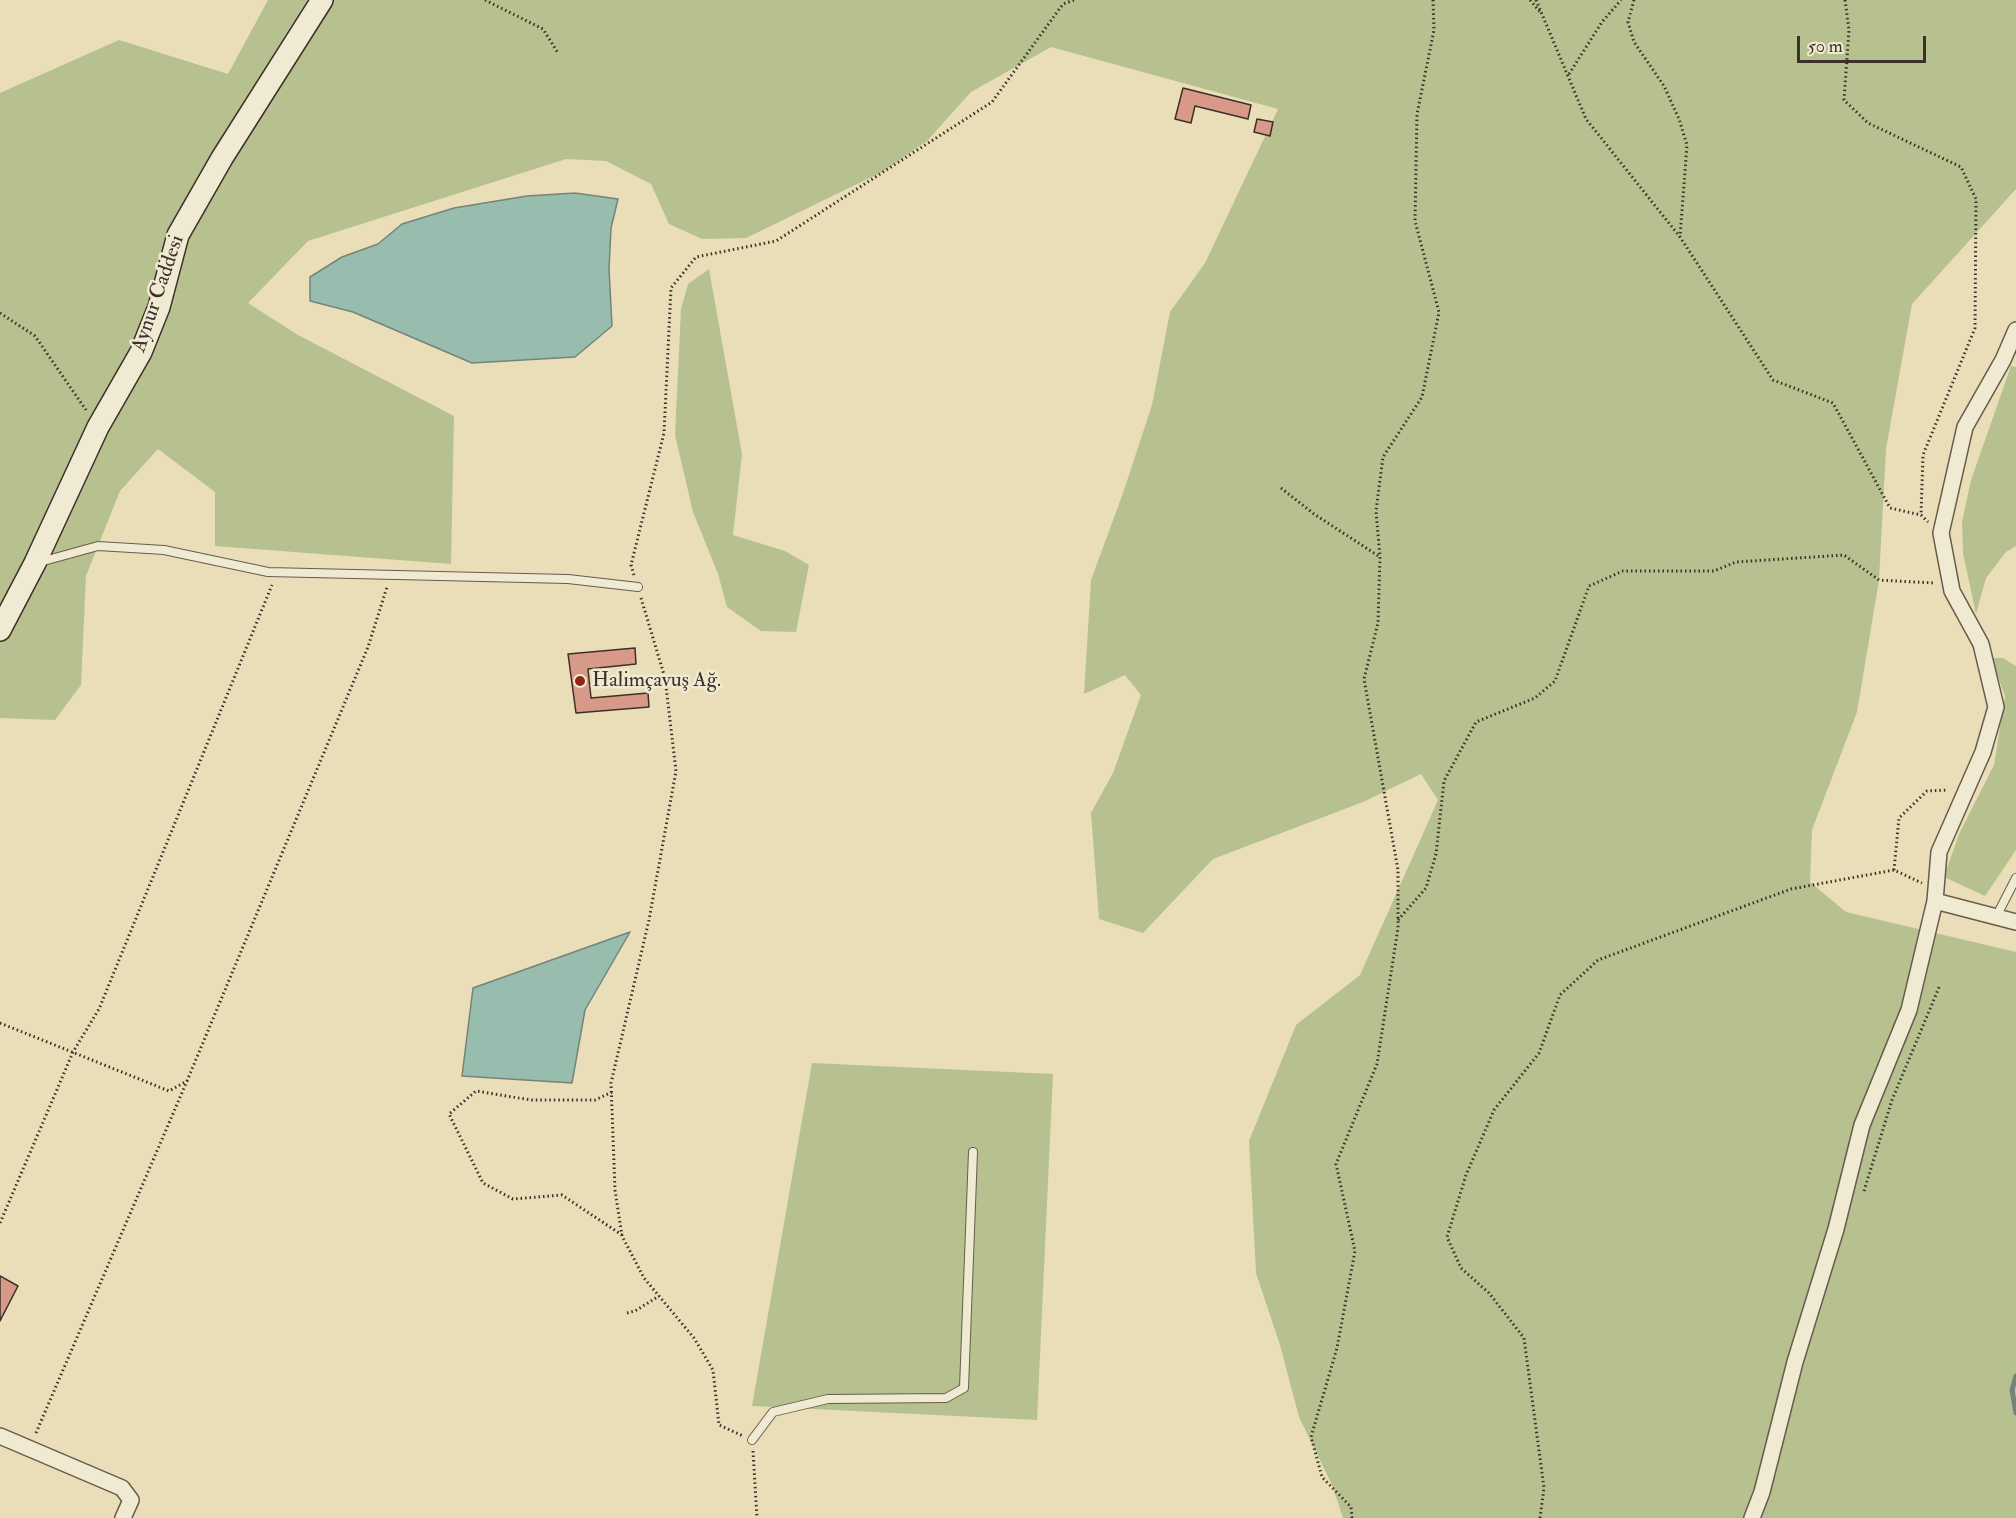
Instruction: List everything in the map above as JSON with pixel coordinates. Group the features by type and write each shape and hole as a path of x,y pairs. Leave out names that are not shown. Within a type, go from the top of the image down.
{"street":[{"name":"Aynur Caddesi","path":"0,630 35,563 98,427 141,352 159,308 178,235 222,158 322,0"},
{"path":"1752,1518 1762,1492 1795,1362 1836,1229 1862,1125 1909,1010 1936,896 1939,852 1983,752 1996,707 1981,644 1950,584 1941,533 1965,427 2003,360 2016,330"},
{"path":"1936,896 2016,922"},
{"path":"0,1436 122,1488 131,1500 123,1518"}],"lane":[{"path":"35,563 98,546 164,550 278,572 568,579 638,587"},
{"path":"1996,916 2016,878"},
{"path":"752,1440 773,1412 828,1399 946,1398 964,1388 973,1152"}],"path":[{"path":"485,0 543,29 558,53"},
{"path":"757,1518 752,1440 719,1425 713,1370 694,1338 644,1278 622,1236 615,1190 612,1092 649,920 676,771 664,678 631,565 664,433 671,288 696,257 776,241 992,102 1063,4 1074,0"},
{"path":"1352,1518 1351,1507 1322,1477 1311,1437 1337,1348 1355,1251 1336,1164 1377,1064 1398,920 1398,870 1364,679 1378,623 1380,556 1376,511 1383,457 1422,397 1439,312 1415,221 1417,114 1434,30 1433,0"},
{"path":"1530,0 1542,16"},
{"path":"1536,0 1586,119 1680,237 1773,380 1833,403 1890,508 1921,515 1941,533"},
{"path":"1569,74 1602,22 1621,0"},
{"path":"1634,0 1628,22 1634,42 1664,86 1679,119 1687,145 1680,237"},
{"path":"1845,0 1849,30 1844,100 1868,123 1961,167 1976,199 1975,328 1923,455 1921,515"},
{"path":"0,313 35,336 98,427"},
{"path":"1281,488 1314,514 1380,556"},
{"path":"1398,920 1426,888 1436,854 1444,781 1476,722 1535,698 1555,681 1589,586 1623,571 1714,571 1736,562 1844,555 1879,580 1950,584"},
{"path":"0,1223 73,1052 99,1009 278,572"},
{"path":"29,1449 187,1081 368,647 390,574"},
{"path":"1894,870 1899,818 1927,791 1967,788"},
{"path":"1540,1518 1544,1488 1524,1338 1489,1293 1461,1269 1447,1237 1466,1175 1494,1110 1539,1053 1560,995 1598,960 1791,889 1894,870 1936,896"},
{"path":"0,1023 170,1091 187,1081"},
{"path":"612,1092 595,1101 531,1100 476,1091 449,1114 483,1183 513,1199 562,1195 622,1236"},
{"path":"627,1313 635,1311 659,1296"}],"green space":[{"path":"268,0 2016,0 2016,189 1912,304 1886,449 1879,580 1857,712 1812,830 1810,882 1846,912 2016,952 2016,1518 1343,1518 1332,1485 1299,1417 1280,1345 1256,1273 1249,1141 1296,1025 1360,975 1438,800 1421,774 1363,802 1213,859 1143,933 1099,919 1091,813 1113,773 1141,695 1125,675 1084,694 1091,580 1152,405 1170,312 1205,263 1278,109 1051,47 971,92 927,141 882,172 746,238 702,239 669,224 651,184 606,161 566,159 308,241 248,303 298,335 454,416 451,564 215,546 215,492 158,449 120,491 86,576 81,685 55,720 0,718 0,93 119,40 228,74"},
{"path":"709,269 742,454 733,535 785,551 809,565 796,632 761,631 727,607 718,574 693,512 675,435 681,309 688,284"},
{"path":"2011,366 2016,367 2016,546 2006,552 1986,578 1976,614 1963,553 1962,522 1971,480"},
{"path":"1991,658 2003,658 2016,666 2016,850 1985,896 1944,877 1959,834 1994,765 2005,696"},
{"path":"812,1063 1053,1074 1037,1420 752,1406"}],"shaded area":[{"path":"575,193 618,199 611,228 609,269 612,326 575,357 472,363 353,312 310,301 310,277 342,257 378,244 402,224 454,208 527,196"},
{"path":"630,932 585,1010 572,1083 462,1076 473,988"}],"building":[{"path":"1183,88 1251,105 1248,119 1195,106 1191,123 1175,119"},
{"path":"1257,119 1273,122 1270,136 1254,132"},
{"path":"635,648 636,664 588,669 591,698 648,693 649,707 576,713 568,654"},
{"path":"0,1276 18,1286 0,1321"}],"waterway":[{"path":"2016,1376 2012,1390 2016,1413"}],"place":[{"name":"Halimçavuş Ağ.","path":"580,681"}]}
